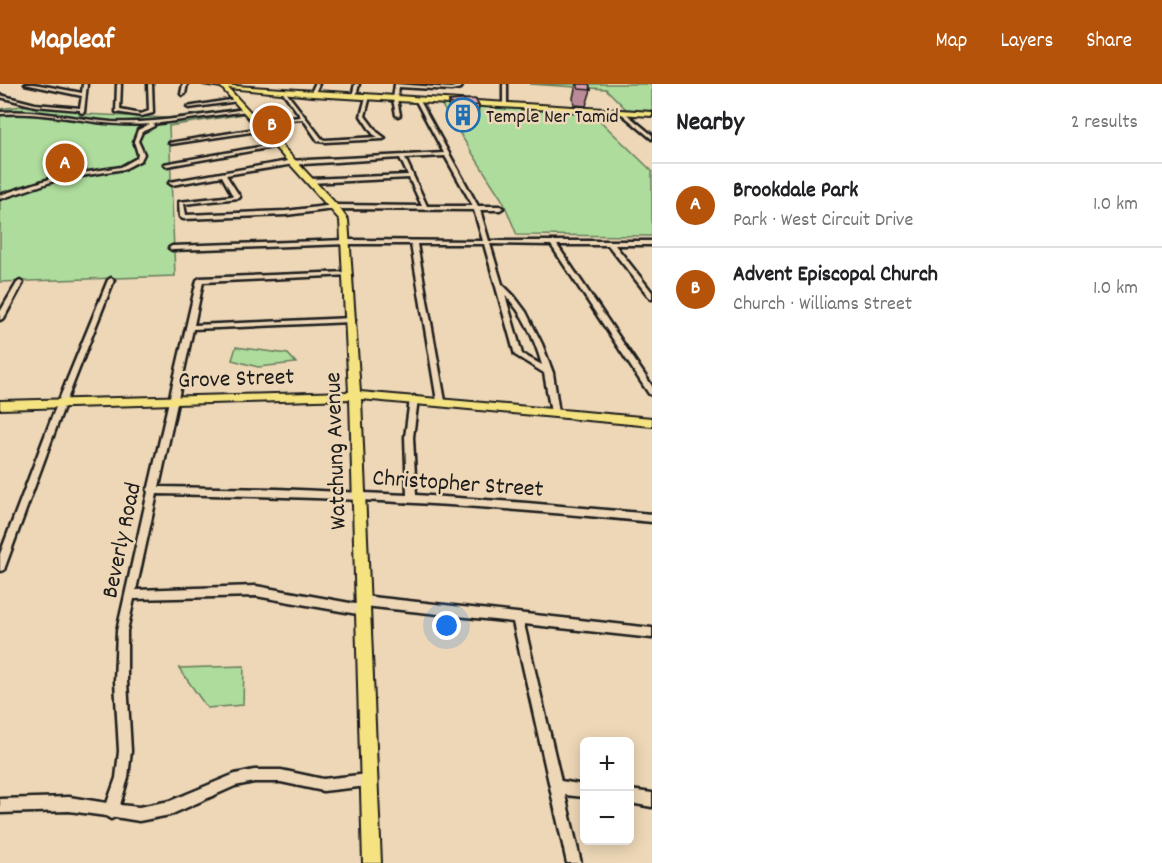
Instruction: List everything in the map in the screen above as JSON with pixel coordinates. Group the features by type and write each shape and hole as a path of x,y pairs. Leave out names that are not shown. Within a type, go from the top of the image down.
{"main road":[{"path":"206,84 312,94 652,114"},
{"name":"Watchung Avenue","path":"222,86 344,220 355,395 372,863"},
{"name":"Grove Street","path":"0,405 355,395 441,401 652,422"}],"street":[{"path":"27,84 84,95"},
{"path":"0,96 35,105 82,110 85,84"},
{"path":"119,84 117,110 123,113 144,115 151,112 150,84"},
{"path":"183,93 185,84"},
{"path":"312,94 317,84"},
{"path":"354,96 357,84"},
{"path":"398,116 394,99 397,85 451,89 458,88 461,84"},
{"path":"505,84 506,106"},
{"path":"285,92 322,141 383,138 375,133 363,116 368,97"},
{"path":"189,107 236,100"},
{"path":"418,100 476,207 519,355 549,373"},
{"path":"0,112 47,113 113,123 163,122 247,112"},
{"path":"171,127 247,112"},
{"path":"624,112 652,138"},
{"path":"256,122 304,118"},
{"path":"0,197 56,179 122,168 139,159 141,153 136,141 140,131 163,122"},
{"path":"171,143 262,129"},
{"path":"167,164 276,145"},
{"path":"172,183 293,163 447,154"},
{"path":"402,156 424,207"},
{"path":"223,174 237,196 181,203 183,217 286,213 334,207 500,208"},
{"path":"310,181 411,176"},
{"path":"172,248 347,242 652,243"},
{"path":"414,242 441,401"},
{"path":"553,243 652,392"},
{"path":"610,243 652,297"},
{"name":"Beverly Road","path":"111,812 122,778 125,751 121,681 122,631 200,280 348,274"},
{"path":"0,567 111,280"},
{"path":"0,318 20,283"},
{"path":"500,285 511,295 523,314 544,356 555,413"},
{"path":"189,327 351,320"},
{"path":"528,360 538,360 544,356"},
{"path":"411,499 407,445 414,399"},
{"name":"Christopher Street","path":"152,490 359,495 652,518"},
{"path":"129,595 256,591 363,605 517,617 652,633"},
{"path":"517,617 574,863"},
{"path":"0,806 69,804 111,812 139,814 170,808 235,780 254,776 281,776 323,785 368,780"},
{"path":"556,787 580,790"},
{"path":"634,798 652,800"}],"green space":[{"path":"530,84 652,84 652,111 626,109 606,89"},
{"path":"37,104 82,110 83,114 167,118 238,108 244,114 169,126 175,276 0,282 0,109"},
{"path":"441,104 593,114 652,171 652,236 517,235 503,201"},
{"path":"236,347 288,354 296,363 258,367 232,360"},
{"path":"244,666 243,705 207,708 179,668"}],"building":[{"path":"577,84 589,84 591,90 579,89"},
{"path":"475,99 479,105 468,106 470,108 455,109 449,101"}],"place":[{"name":"Temple Ner Tamid","path":"463,115"},
{"name":"Advent Episcopal Church","path":"272,125"},
{"name":"Brookdale Park","path":"65,163"}]}
